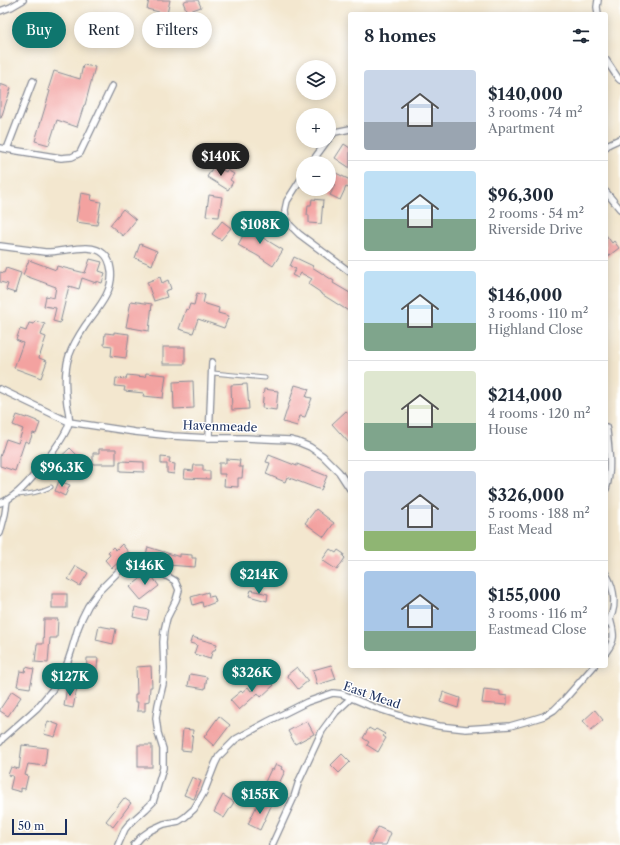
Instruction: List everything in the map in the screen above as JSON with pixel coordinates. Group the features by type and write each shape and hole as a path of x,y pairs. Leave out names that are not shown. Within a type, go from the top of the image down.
{"street":[{"path":"0,11 23,0"},
{"path":"598,0 598,12"},
{"path":"608,63 620,80"},
{"path":"6,150 33,81"},
{"path":"0,148 61,158 72,157 80,153 112,86"},
{"path":"336,132 348,129"},
{"path":"608,145 620,139"},
{"path":"296,187 287,201 285,210 286,218 290,225 299,234 348,271"},
{"path":"608,194 620,209"},
{"path":"0,246 46,252 59,252 76,248 95,249 104,254 110,265 111,280 108,291 96,312 76,340 69,357 66,377 69,422 66,432 53,452 25,486 7,500 0,503"},
{"path":"209,438 212,362"},
{"name":"Havenmeade","path":"0,389 69,422 135,432 209,438 290,440 298,442 317,451 339,472 348,486"},
{"path":"608,444 610,460 608,483"},
{"path":"0,533 7,500"},
{"path":"0,742 37,708 52,690 66,667 78,628 88,606 98,592 123,567 137,562 150,566 176,580 179,590 167,618 164,631 163,684 156,718 158,733 163,749 163,768 153,802 129,824 118,845"},
{"path":"608,577 613,593 614,605 608,622"},
{"path":"608,650 614,634 610,619"},
{"name":"East Mead","path":"134,845 141,837 156,827 179,821 194,809 204,792 219,756 236,739 307,702 333,693 342,694 373,707 410,719 439,726 466,729 510,726 544,716 554,710 592,668"},
{"path":"272,845 322,731 336,712 351,698"}],"lane":[{"path":"212,373 265,378"},
{"path":"14,495 33,494 51,487"}],"building":[{"path":"149,0 170,0 167,12 159,12 147,9"},
{"path":"187,0 198,0 201,7 187,12 183,2"},
{"path":"83,65 95,67 85,105 77,127 57,120 49,145 35,141 50,91 48,90 54,71 80,79"},
{"path":"0,84 11,88 1,118 0,118"},
{"path":"344,144 348,147 348,167 336,159"},
{"path":"214,165 226,172 227,170 234,174 230,180 233,182 228,190 207,177"},
{"path":"336,173 348,179 348,188 346,187 340,200 332,196 336,196"},
{"path":"81,193 92,195 91,200 101,202 97,225 76,222"},
{"path":"209,195 222,197 219,217 206,216"},
{"path":"312,199 323,200 321,224 309,223 309,215 307,215 308,205 311,205"},
{"path":"123,209 136,220 123,236 110,225"},
{"path":"222,221 231,228 221,240 212,234"},
{"path":"249,224 263,231 260,236 283,250 273,266 238,245"},
{"path":"608,238 612,243 614,241 619,248 608,256"},
{"path":"140,244 157,251 152,265 135,258"},
{"path":"294,257 313,266 312,267 334,281 333,283 348,292 348,311 308,284 312,279 301,273 298,278 292,275 296,269 290,266"},
{"path":"90,259 102,262 99,271 105,273 102,283 96,281 96,283 82,278 79,289 69,286 60,323 53,321 56,308 44,306 46,296 54,298 56,287 23,275 29,260 56,270 57,266 85,273"},
{"path":"6,268 21,273 15,293 6,290 8,284 0,282 0,272 4,273"},
{"path":"160,277 162,283 168,280 171,289 165,291 167,297 154,301 147,282"},
{"path":"197,293 205,295 203,303 219,308 218,313 229,316 224,328 198,319 193,333 179,329 186,309 188,310 190,304 194,305"},
{"path":"131,301 152,304 149,331 126,327"},
{"path":"35,321 45,324 41,335 46,337 39,358 47,361 41,378 14,368 23,343 16,340 20,329 26,331 29,323 34,324"},
{"path":"114,332 129,334 126,358 111,356 112,346 104,345 105,333 114,334"},
{"path":"163,347 185,347 185,364 163,364"},
{"path":"146,373 166,375 163,398 143,396 144,393 124,391 125,387 115,386 116,378 126,379 127,375 145,377"},
{"path":"193,381 194,408 174,409 173,382"},
{"path":"247,384 249,409 232,410 231,385"},
{"path":"295,385 309,389 306,397 312,398 305,417 300,416 297,426 283,422"},
{"path":"264,389 278,391 276,410 262,408"},
{"path":"346,411 348,413 348,442 332,424"},
{"path":"17,415 27,417 40,423 36,434 33,433 29,443 25,441 15,471 0,466 0,457 6,439 18,443 23,429 13,425"},
{"path":"70,448 79,457 62,472 54,463"},
{"path":"99,449 116,449 116,464 93,464 93,453 99,453"},
{"path":"269,455 327,476 321,490 287,477 285,482 266,474 270,463 266,462"},
{"path":"161,457 170,458 169,463 175,464 174,474 167,473 167,464 161,464"},
{"path":"226,459 240,460 239,467 243,467 242,478 238,478 238,487 224,486 225,474 219,474 219,463 226,463"},
{"path":"120,461 144,462 144,472 120,471"},
{"path":"194,465 203,465 203,471 210,471 210,479 184,478 185,470 193,471"},
{"path":"59,481 70,485 65,496 55,491"},
{"path":"316,509 334,523 324,537 305,523"},
{"path":"122,544 129,553 112,568 105,560 110,555 108,552 113,547 116,550"},
{"path":"148,547 180,557 180,554 192,555 192,558 196,558 195,567 167,565 145,558"},
{"path":"330,549 336,553 338,550 344,554 343,556 345,558 337,570 322,560"},
{"path":"76,566 88,573 80,586 68,579"},
{"path":"149,572 159,586 141,600 130,587"},
{"path":"251,590 268,594 267,601 249,596"},
{"path":"208,592 209,597 214,596 216,602 203,607 202,602 193,605 191,597"},
{"path":"52,594 67,594 67,608 52,608"},
{"path":"135,607 149,610 147,620 133,617"},
{"path":"44,619 58,619 57,638 50,638 48,663 35,662 37,644 43,644"},
{"path":"99,626 116,629 113,644 96,640"},
{"path":"192,637 217,644 210,659 194,654 197,645 190,643"},
{"path":"87,658 98,658 96,677 86,676"},
{"path":"331,665 336,679 317,685 313,670"},
{"path":"151,666 152,687 150,687 149,701 145,702 145,711 137,711 138,702 135,702 135,694 137,694 136,667"},
{"path":"26,667 34,669 30,688 17,686 20,671 25,672"},
{"path":"297,667 308,681 298,689 287,675"},
{"path":"190,674 207,677 205,689 188,686"},
{"path":"267,676 274,685 261,697 258,693 239,710 230,700 248,687 251,691"},
{"path":"67,686 77,688 73,708 64,706"},
{"path":"484,689 500,691 500,695 507,696 507,705 482,703"},
{"path":"12,691 21,697 8,716 0,711 0,709"},
{"path":"443,692 460,698 458,708 440,702"},
{"path":"595,710 603,720 591,730 583,721"},
{"path":"219,716 230,725 214,746 204,737"},
{"path":"48,721 59,725 55,737 44,734"},
{"path":"307,721 314,734 295,744 288,731"},
{"path":"369,728 374,731 376,729 385,734 383,736 386,738 378,752 367,745 369,742 363,738"},
{"path":"183,729 193,730 191,751 181,750"},
{"path":"22,745 47,748 45,766 28,764 25,775 28,776 25,789 21,788 21,792 10,789 13,776 8,775 11,767 19,769"},
{"path":"138,745 152,745 152,767 138,767"},
{"path":"342,754 350,762 339,773 331,765"},
{"path":"276,764 282,767 281,769 285,771 277,788 265,782 271,769 273,770"},
{"path":"192,777 201,781 194,799 184,795"},
{"path":"223,795 234,802 224,818 214,812"},
{"path":"124,798 131,803 113,827 106,821"},
{"path":"259,801 271,806 260,830 248,824"},
{"path":"378,827 391,833 386,845 369,845"}]}
